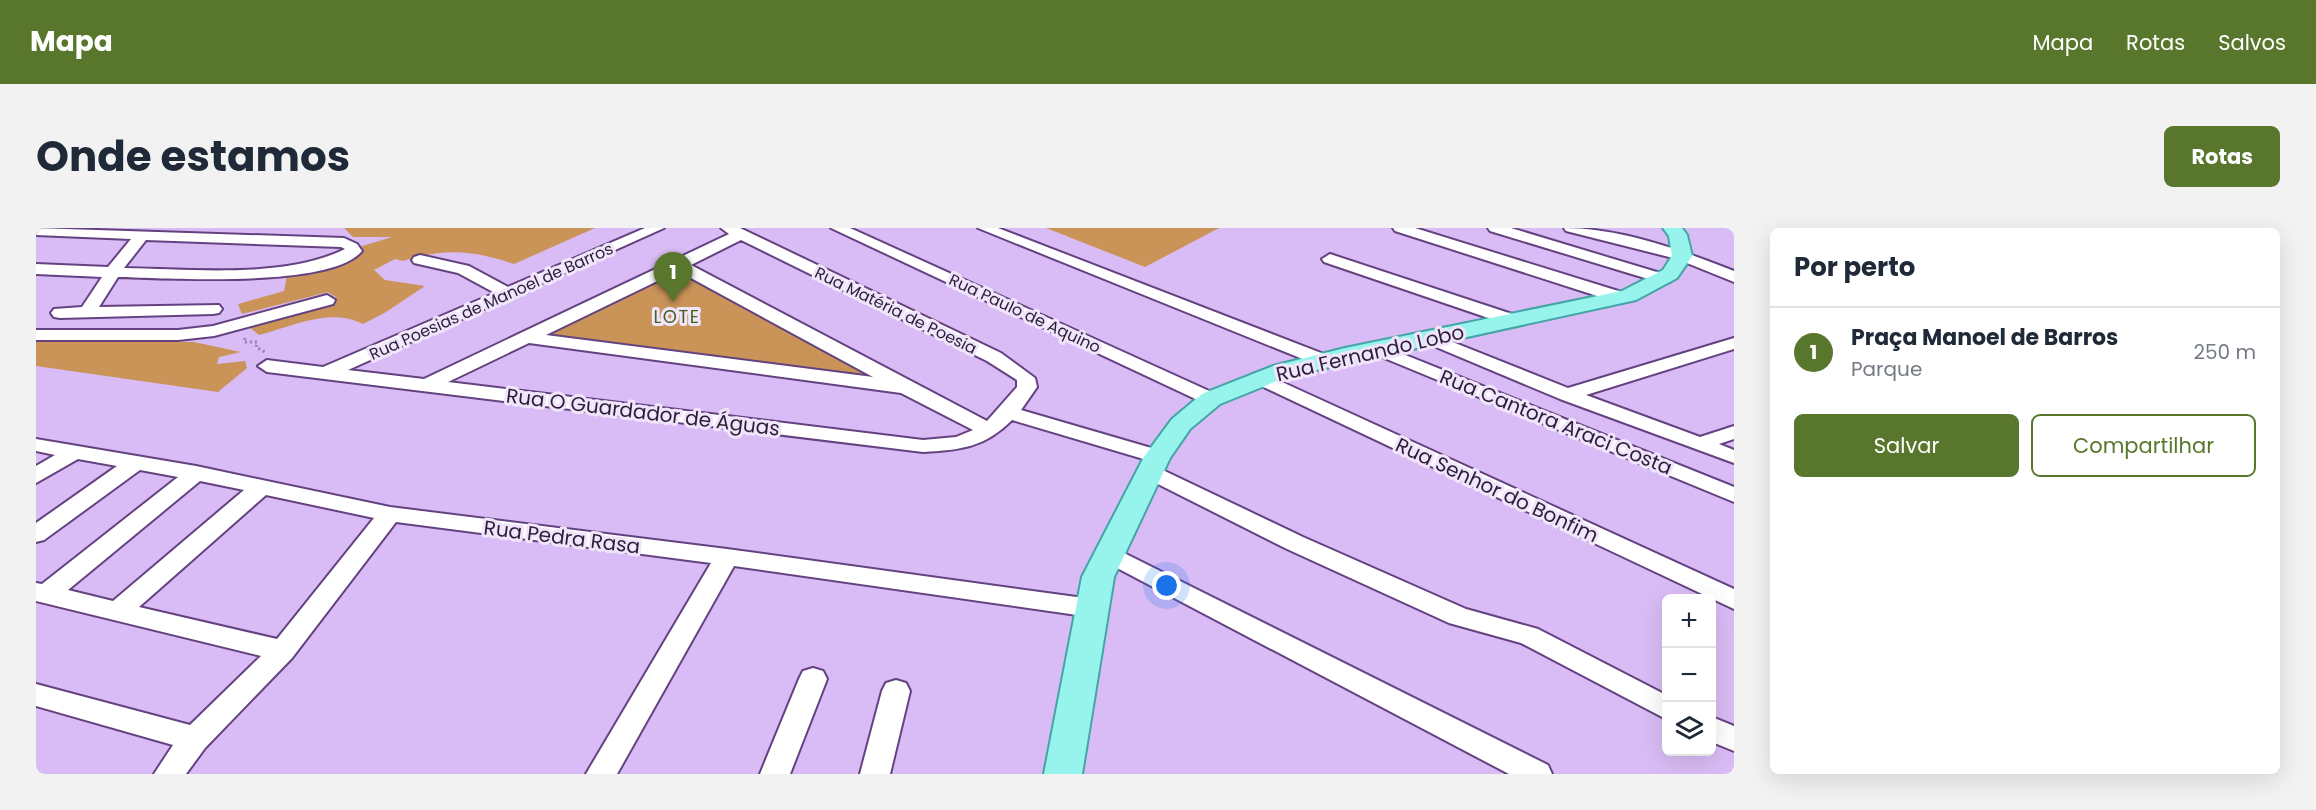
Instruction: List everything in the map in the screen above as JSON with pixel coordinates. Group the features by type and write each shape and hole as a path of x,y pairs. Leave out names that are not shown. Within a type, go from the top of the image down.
{"main road":[{"path":"1672,228 1678,235 1682,256"},
{"name":"Rua Fernando Lobo","path":"1063,774 1090,608 1098,577 1154,464 1181,424 1211,399 1260,378 1322,360 1622,298 1664,279 1682,256"}],"street":[{"path":"254,273 285,240 305,228"},
{"name":"Rua Poesias de Manoel de Barros","path":"324,374 657,228"},
{"name":"Rua Paulo de Aquino","path":"838,228 1211,399"},
{"path":"985,228 1322,360"},
{"path":"1400,228 1622,298"},
{"path":"1495,228 1664,279"},
{"path":"1572,228 1682,256 1734,277"},
{"path":"36,231 344,243 352,247 354,251 345,257 294,269 254,273 112,273 36,268"},
{"path":"425,386 678,264 735,231"},
{"name":"Rua Matéria de Poesia","path":"735,231 848,280 994,357 1026,378 1027,387 1010,413"},
{"path":"87,312 112,273 141,236"},
{"path":"1330,259 1515,321"},
{"path":"420,260 463,269 507,293"},
{"path":"678,264 822,340 901,387 991,431"},
{"path":"36,335 178,335 214,331 327,300"},
{"path":"60,313 213,309"},
{"path":"523,337 901,387"},
{"path":"1430,338 1568,395 1734,457"},
{"path":"1568,395 1734,343"},
{"name":"Rua Cantora Araci Costa","path":"1378,348 1734,495"},
{"name":"Rua O Guardador de Águas","path":"267,366 923,446 950,445 973,440 991,431 1010,413"},
{"name":"Rua Senhor do Bonfim","path":"1260,378 1734,600"},
{"path":"1010,413 1154,464 1296,543 1458,616 1529,636 1662,706"},
{"path":"1700,444 1734,432"},
{"name":"Rua Pedra Rasa","path":"36,445 196,473 390,514 727,557 1090,608"},
{"path":"36,476 76,451"},
{"path":"36,534 135,463"},
{"path":"41,593 196,473"},
{"path":"117,612 261,487"},
{"path":"169,774 195,739 283,651 390,514"},
{"path":"1108,553 1537,774"},
{"path":"601,774 727,557"},
{"path":"41,593 283,651"},
{"path":"775,774 813,679"},
{"path":"875,774 896,691"},
{"path":"36,695 195,739"},
{"path":"1716,731 1734,739"}],"shaded area":[{"path":"344,228 595,228 514,264 458,252 432,254 403,261 395,259 374,270 385,280 425,286 363,324 338,317 325,318 298,323 259,335 249,327 337,298 328,292 242,314 238,304 284,291 287,276 346,262 362,246 392,237 353,237"},
{"path":"1046,228 1219,228 1145,267"},
{"path":"683,273 864,372 857,376 554,336 553,330 667,274"},
{"path":"36,340 194,342 241,352 219,357 217,364 245,361 247,368 218,392 36,366"}],"place":[{"name":"Praça Manoel de Barros","path":"673,302"}],"district":[{"name":"LOTE","path":"677,317"}]}
